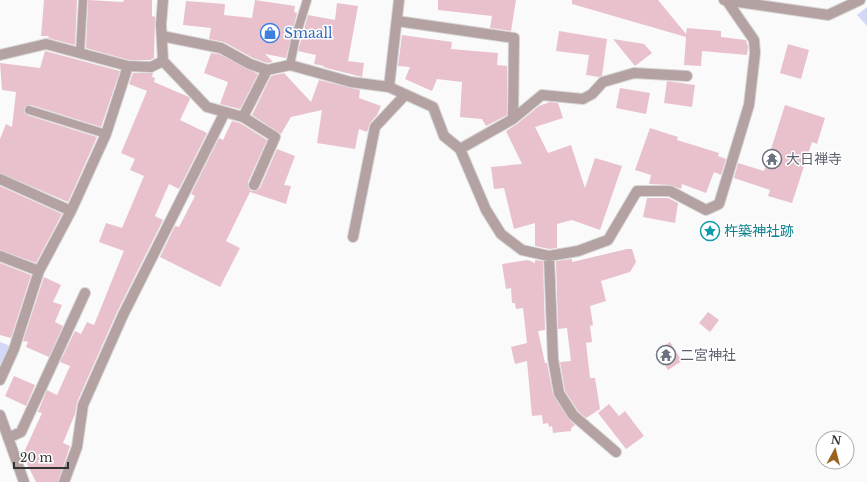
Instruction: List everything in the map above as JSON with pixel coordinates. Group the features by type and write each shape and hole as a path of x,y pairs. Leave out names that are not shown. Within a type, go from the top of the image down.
{"street":[{"path":"163,0 163,61 207,106 242,117 275,137 254,185"},
{"path":"389,87 399,0"},
{"path":"725,1 760,3 828,15 860,0"},
{"path":"162,36 221,48 250,64 267,70 290,65 351,82 389,87 433,107 444,136 460,150 486,210 501,234 522,250 549,256 578,251 608,240 636,192 670,191 706,210 719,204 749,105 755,53 754,40 725,1"},
{"path":"397,21 514,38 513,119"},
{"path":"0,54 46,44 128,66 151,67 163,61"},
{"path":"0,380 14,349 39,271 71,211 106,134 128,66"},
{"path":"242,117 267,70"},
{"path":"460,150 513,119 542,95 582,98 592,94 603,82 634,73 687,76"},
{"path":"353,237 375,127 405,95"},
{"path":"64,482 77,447 83,405 123,315 225,112"},
{"path":"0,179 71,211"},
{"path":"0,256 39,271"},
{"path":"549,256 553,359 560,393 573,415 616,452"},
{"path":"8,438 21,432 85,294"},
{"path":"1,421 24,482"}],"lane":[{"path":"80,53 83,0"},
{"path":"290,65 296,36 307,0"},
{"path":"29,110 106,134"}],"shaded area":[{"path":"867,7 867,26 857,15"},
{"path":"0,342 10,346 0,373"}],"building":[{"path":"44,0 77,0 75,45 48,38 49,36 41,36"},
{"path":"88,0 123,2 124,0 152,0 152,16 155,17 154,58 150,60 129,60 86,48"},
{"path":"255,0 295,6 294,12 297,13 286,58 265,54 273,62 267,63 253,58 224,42 209,39 211,28 183,25 186,1 225,4 224,15 252,18"},
{"path":"438,0 516,0 511,31 490,28 492,16 438,10"},
{"path":"572,0 658,0 686,34 687,28 721,31 721,37 746,40 748,47 747,55 702,51 701,66 684,65 686,37 572,4"},
{"path":"337,3 358,6 348,61 364,63 362,77 314,64 316,55 298,51 308,15 335,20"},
{"path":"559,31 607,39 602,76 586,75 589,55 556,51"},
{"path":"402,35 452,42 451,49 498,53 497,65 507,66 507,115 486,126 482,119 460,117 462,82 437,79 432,91 405,79 410,67 398,66"},
{"path":"613,39 644,44 652,53 635,66"},
{"path":"788,44 809,50 801,79 780,73"},
{"path":"45,51 120,71 101,127 31,105 24,108 24,112 27,115 97,137 68,202 0,173 0,139 6,124 12,127 16,92 2,90 0,63 40,68"},
{"path":"211,53 219,54 258,74 240,109 220,104 228,82 204,73"},
{"path":"133,73 153,73 152,77 155,78 154,82 189,97 190,99 180,120 207,133 179,189 169,184 155,216 163,220 117,312 77,402 75,414 63,443 70,446 58,482 36,482 26,462 24,452 42,413 38,412 47,390 57,395 70,366 60,362 75,331 81,334 87,322 94,325 124,251 99,242 106,223 122,228 144,176 130,170 135,159 121,153 147,91 129,84"},
{"path":"284,73 311,102 319,80 360,90 359,98 381,106 377,115 370,123 367,132 359,129 355,149 317,143 322,110 291,117 281,134 252,115 271,76"},
{"path":"667,81 695,85 692,107 664,103"},
{"path":"620,88 650,93 646,114 616,108"},
{"path":"550,102 558,103 563,118 535,127 548,153 571,145 585,188 595,158 622,166 600,230 572,220 557,224 557,248 549,249 535,246 535,223 514,229 504,188 494,189 491,167 522,164 506,131 539,106"},
{"path":"785,105 825,118 817,144 812,142 792,203 768,196 770,190 734,178 738,163 764,171"},
{"path":"232,121 240,123 267,140 248,182 248,186 251,191 255,191 260,188 277,149 295,156 284,185 291,186 286,204 250,192 226,241 240,248 220,287 160,257 175,226 179,227 195,196 191,194 219,138 223,140"},
{"path":"650,128 678,137 677,140 719,153 718,156 726,159 721,175 714,172 706,193 682,184 681,189 670,185 649,184 651,175 635,170"},
{"path":"0,186 62,214 36,263 0,250"},
{"path":"647,198 668,198 678,203 675,223 643,217"},
{"path":"632,249 636,262 630,272 601,281 606,301 590,306 593,325 590,326 592,342 586,343 590,378 595,378 600,409 586,418 578,411 565,391 560,362 571,361 567,328 558,329 556,261 572,259 572,262"},
{"path":"528,260 535,263 535,260 543,261 545,330 538,331 545,363 547,363 553,394 568,418 575,425 571,428 571,431 553,433 552,426 549,427 548,423 543,424 542,415 532,416 527,361 515,364 511,347 527,343 523,308 516,309 515,303 512,303 511,288 506,289 502,264"},
{"path":"0,263 31,275 11,338 0,335"},
{"path":"44,277 61,285 53,302 62,305 55,322 63,326 49,357 26,347 28,342 23,341"},
{"path":"708,312 719,320 710,332 699,323"},
{"path":"670,342 682,361 668,370 656,351"},
{"path":"14,376 35,385 26,406 5,396"},
{"path":"609,404 619,416 625,411 644,436 626,449 598,413"}],"place":[{"name":"Smaall","path":"270,33"},
{"name":"大日禅寺","path":"772,159"},
{"name":"杵築神社跡","path":"710,231"},
{"name":"二宮神社","path":"666,355"}]}
